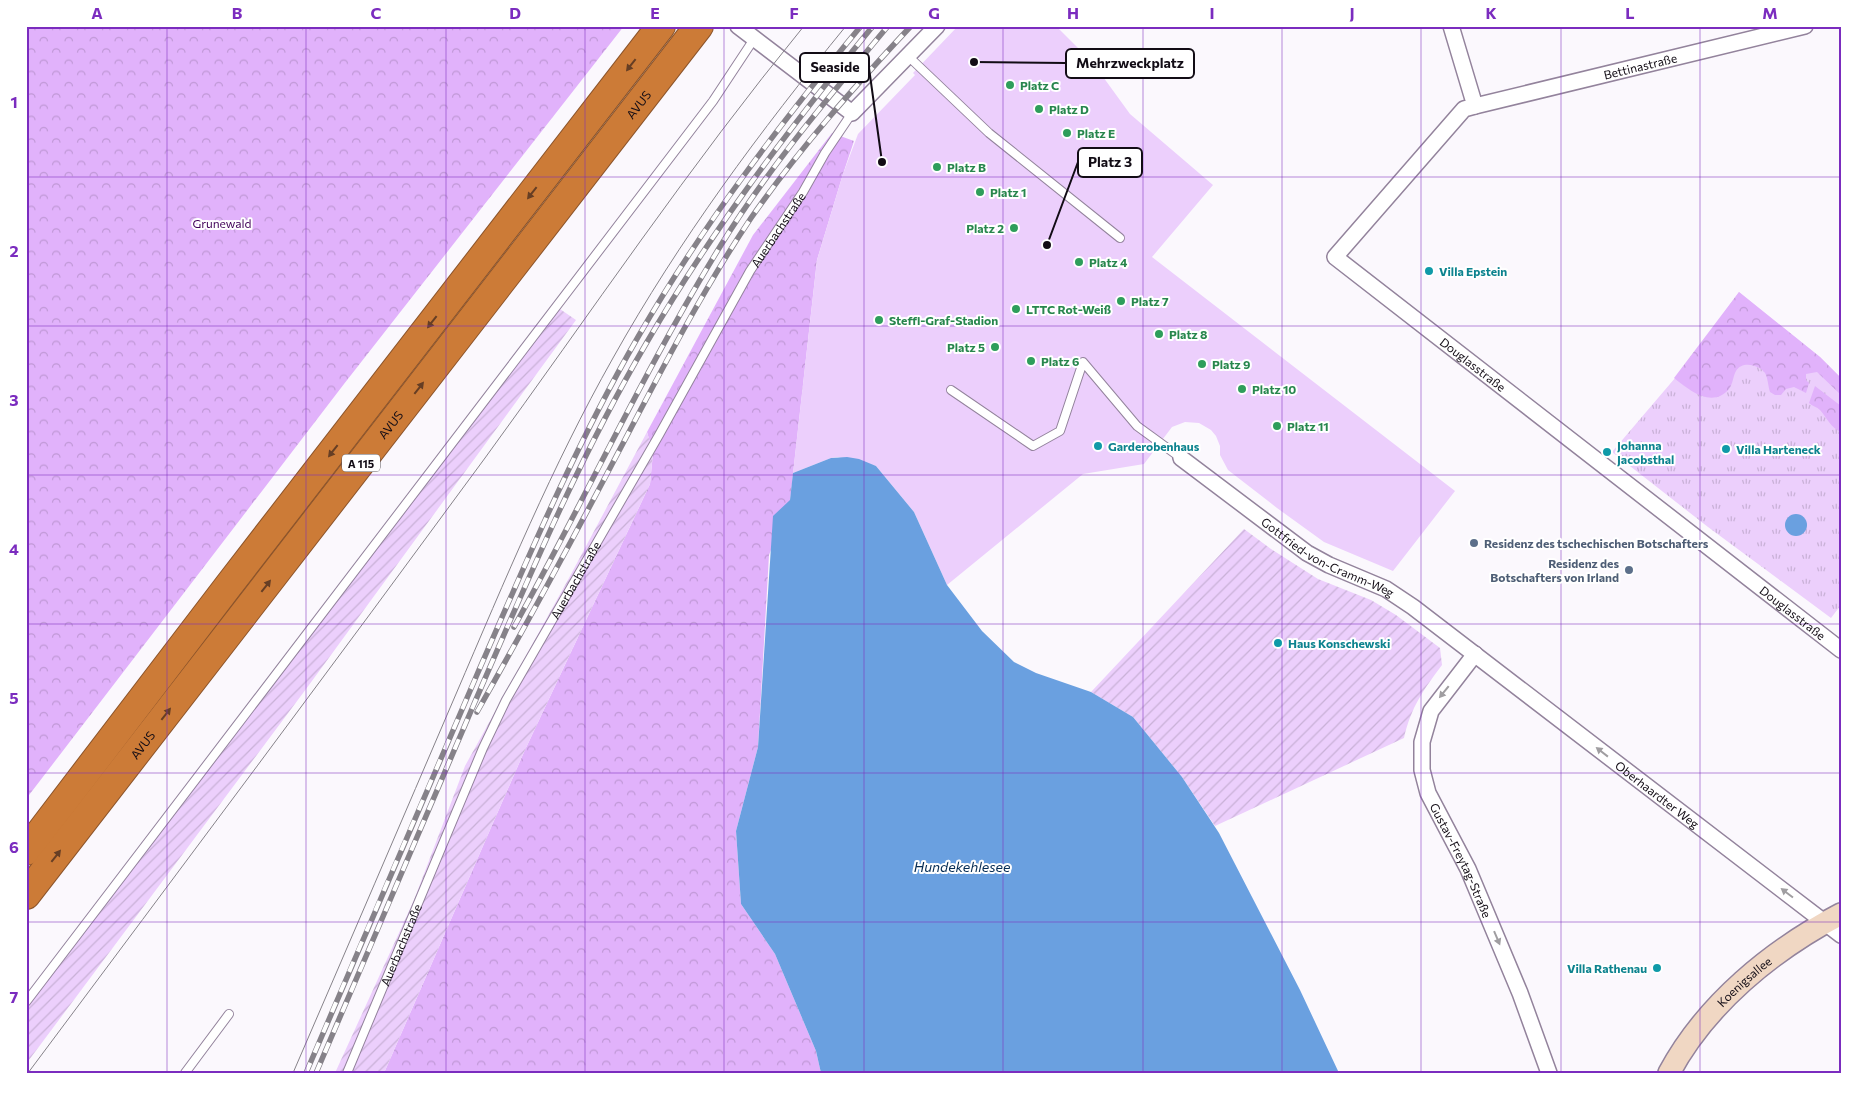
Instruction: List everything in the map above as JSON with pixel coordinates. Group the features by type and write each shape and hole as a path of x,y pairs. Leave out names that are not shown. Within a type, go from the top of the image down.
{"highway":[{"name":"A 115","path":"26,851 235,577 661,26"},
{"name":"AVUS","path":"26,895 697,28"}],"main road":[{"name":"Koenigsallee","path":"1669,1073 1677,1057 1724,999 1781,951 1836,924"}],"street":[{"path":"738,26 852,113"},
{"name":"Auerbachstraße","path":"852,113 937,26"},
{"path":"1451,26 1475,106"},
{"name":"Bettinastraße","path":"1475,106 1806,26"},
{"name":"Douglasstraße","path":"1475,106 1464,109 1335,257 1841,650"},
{"name":"Gottfried-von-Cramm-Weg","path":"1181,458 1306,553 1329,565 1386,589 1475,654"},
{"name":"Oberhaardter Weg","path":"1475,654 1836,924"},
{"name":"Gustav-Freytag-Straße","path":"1475,654 1431,711 1422,742 1422,770 1428,793 1468,869 1512,975 1549,1073"}],"lane":[{"path":"26,1002 713,101 754,39"},
{"path":"908,56 988,133 1120,238"},
{"name":"Auerbachstraße","path":"347,1073 483,748 506,700 659,435 750,271 803,192 825,153 852,113"},
{"path":"951,390 1033,446 1060,431 1083,362 1137,426 1181,458"},
{"path":"185,1073 228,1014"}],"green space":[{"name":"Grunewald","path":"26,26 624,26 344,384 26,799"},
{"name":"LTTC Rot-Weiß","path":"958,26 1056,26 1093,63 1130,114 1213,185 1152,257 1455,491 1393,571 1324,542 1277,508 1228,470 1220,455 1220,446 1216,436 1211,430 1199,423 1185,422 1172,427 1144,464 1083,474 947,585 914,512 876,466 838,457 793,473 817,260 843,174 858,134 915,75 913,73"},
{"path":"832,133 854,141 817,260 790,501 769,555 758,747 736,831 741,904 775,954 816,1051 821,1073 384,1073 524,752 650,484 653,453 647,432 753,235"},
{"path":"1739,292 1820,357 1841,378 1841,605 1831,618 1708,527 1612,452 1687,364"},
{"path":"1739,292 1820,357 1841,378 1841,395 1817,372 1806,374 1806,380 1809,383 1806,393 1794,387 1786,389 1781,395 1775,395 1770,392 1767,377 1763,370 1751,365 1739,368 1729,389 1722,395 1715,397 1701,396 1674,378"},
{"path":"557,307 576,320 309,685 26,1064 26,998 270,689"},
{"path":"1815,386 1841,406 1841,432 1832,425 1820,410 1809,403"},
{"path":"647,432 653,453 650,484 524,752 384,1073 335,1073 414,900 465,766"},
{"path":"1244,529 1318,579 1371,600 1396,615 1440,648 1442,665 1419,699 1410,717 1404,738 1215,826 1182,777 1133,717 1091,692"}],"water":[{"name":"Hundekehlesee","path":"847,457 859,459 876,466 914,512 947,585 982,631 1014,662 1036,673 1091,692 1133,717 1182,777 1219,833 1300,990 1339,1073 821,1073 816,1051 775,954 741,904 736,831 758,747 773,516 790,500 793,473 831,458"},
{"path":"1796,514 1804,517 1807,525 1804,533 1796,536 1788,533 1785,525 1788,517"}],"tram line":[{"path":"28,1073 428,535 721,132 804,26"},
{"path":"293,1073 511,566 549,482 591,399 638,314 693,229 752,146 846,26"}],"railway":[{"path":"306,1073 533,548 572,462 615,378 663,296 715,216 771,139 861,26"},
{"path":"316,1073 534,566 576,475 622,386 672,300 725,219 782,141 873,26"},
{"path":"514,627 641,386 721,245 779,160 888,26"},
{"path":"477,712 532,614 682,332 733,246 769,192 808,143 848,95 911,26"}],"place":[{"name":"Mehrzweckplatz","path":"974,62"},
{"name":"Platz C","path":"1010,85"},
{"name":"Platz D","path":"1039,109"},
{"name":"Platz E","path":"1067,133"},
{"name":"Seaside","path":"882,162"},
{"name":"Platz B","path":"937,167"},
{"name":"Platz 1","path":"980,192"},
{"name":"Platz 2","path":"1014,228"},
{"name":"Platz 3","path":"1047,245"},
{"name":"Platz 4","path":"1079,262"},
{"name":"Villa Epstein","path":"1429,271"},
{"name":"Platz 7","path":"1121,301"},
{"name":"LTTC Rot-Weiß","path":"1016,309"},
{"name":"Steffi-Graf-Stadion","path":"879,320"},
{"name":"Platz 8","path":"1159,334"},
{"name":"Platz 5","path":"995,347"},
{"name":"Platz 6","path":"1031,361"},
{"name":"Platz 9","path":"1202,364"},
{"name":"Platz 10","path":"1242,389"},
{"name":"Platz 11","path":"1277,426"},
{"name":"Garderobenhaus","path":"1098,446"},
{"name":"Villa Harteneck","path":"1726,449"},
{"name":"Johanna Jacobsthal","path":"1607,452"},
{"name":"Residenz des tschechischen Botschafters","path":"1474,543"},
{"name":"Residenz des Botschafters von Irland","path":"1629,570"},
{"name":"Haus Konschewski","path":"1278,643"},
{"name":"Villa Rathenau","path":"1657,968"}]}
